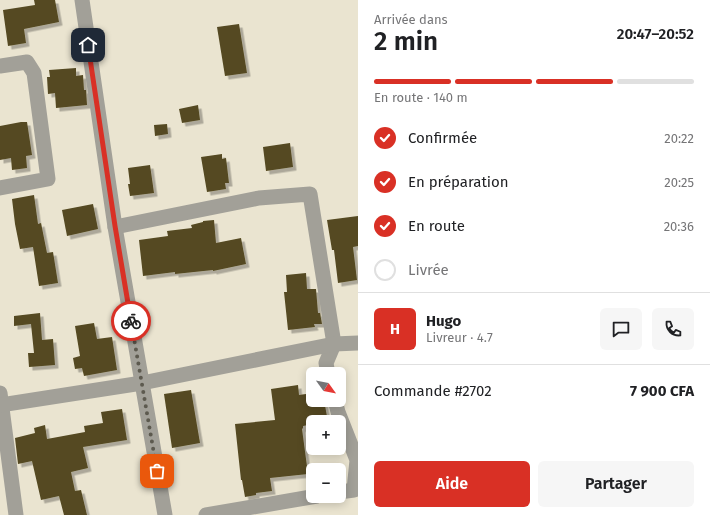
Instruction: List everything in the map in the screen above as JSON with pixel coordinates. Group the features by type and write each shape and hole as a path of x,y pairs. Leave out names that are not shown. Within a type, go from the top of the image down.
{"street":[{"path":"82,0 115,226 165,515"},
{"path":"0,66 27,62 34,73 48,179 0,188"},
{"path":"115,226 259,198 310,194 334,344 326,363 327,367"},
{"path":"16,515 1,401 142,383 334,344 358,343"},
{"path":"337,407 357,460 354,490 346,491"},
{"path":"206,515 306,498"}],"building":[{"path":"34,0 55,0 59,22 24,29 26,43 8,46 3,10 35,5"},
{"path":"239,24 247,73 225,76 217,27"},
{"path":"76,68 76,76 83,75 87,105 56,108 55,93 48,94 47,77 50,77 49,70"},
{"path":"198,105 200,120 182,123 179,109"},
{"path":"27,122 32,155 26,156 27,168 12,170 11,158 0,160 0,126"},
{"path":"167,124 168,134 155,136 154,125"},
{"path":"290,143 293,167 266,171 263,147"},
{"path":"222,154 222,159 226,158 229,183 225,183 226,189 207,192 201,157"},
{"path":"150,165 154,193 130,196 128,168"},
{"path":"34,195 38,224 41,223 47,253 53,252 58,283 39,286 33,247 20,249 12,199"},
{"path":"93,204 98,229 67,236 62,210"},
{"path":"358,216 358,246 353,247 357,280 338,283 334,250 332,250 327,220"},
{"path":"214,220 216,243 241,238 246,264 213,271 175,274 175,272 143,276 139,240 168,236 167,231 192,228 191,225 203,221"},
{"path":"306,273 307,289 316,289 318,313 320,313 322,324 314,324 315,327 288,330 284,292 287,292 286,275"},
{"path":"40,313 42,340 53,339 55,365 29,367 28,353 34,353 31,324 14,326 14,316"},
{"path":"94,323 97,339 112,337 117,370 84,376 82,368 75,369 73,358 80,356 75,326"},
{"path":"298,385 299,395 306,394 306,407 325,407 327,415 306,415 306,425 303,426 302,429 307,463 306,474 270,478 272,491 256,493 256,495 245,497 241,480 235,424 275,420 271,389"},
{"path":"191,390 200,443 172,448 164,394"},
{"path":"122,409 127,440 83,447 88,468 71,472 75,491 81,490 87,515 64,515 59,496 41,500 32,461 18,464 15,438 35,433 34,428 45,425 47,439 85,432 84,426 103,423 101,412"}],"way so far":[{"path":"131,321 157,471"}],"route":[{"path":"88,45 131,321"}]}
